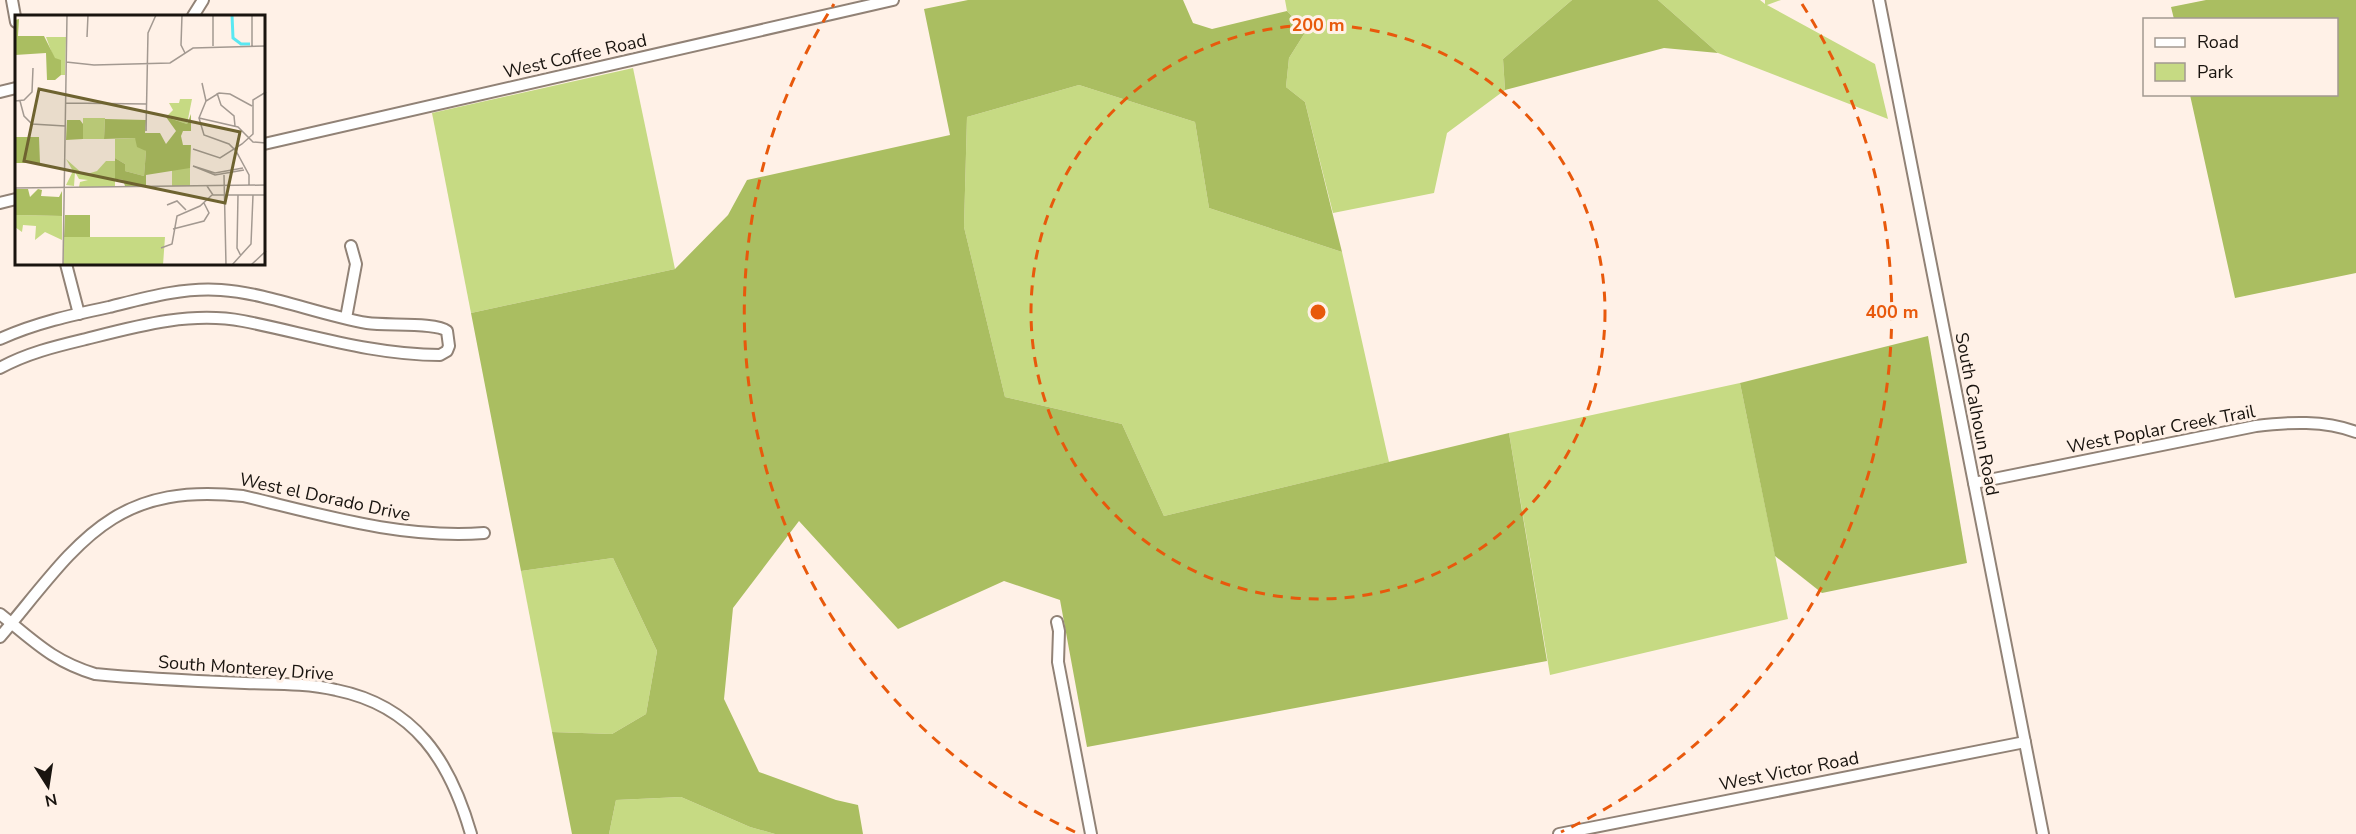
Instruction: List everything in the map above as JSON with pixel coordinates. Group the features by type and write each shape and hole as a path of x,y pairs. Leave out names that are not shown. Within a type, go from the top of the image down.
{"street":[{"path":"12,0 15,16"},
{"path":"194,15 203,0"},
{"name":"West Coffee Road","path":"266,144 893,0"},
{"name":"South Calhoun Road","path":"1879,0 2043,834"},
{"path":"0,92 15,88"},
{"path":"0,203 15,199"},
{"path":"346,318 356,264 351,246"},
{"path":"66,266 78,314"},
{"path":"0,339 42,323 78,314 178,292 222,290 346,318 390,325 439,326 447,331 448,349 440,355 384,351 329,342 242,321 202,317 120,330 30,355 0,368"},
{"name":"West Poplar Creek Trail","path":"1974,483 2256,426 2319,423 2356,432"},
{"name":"West el Dorado Drive","path":"0,637 72,551 94,530 133,507 175,496 199,493 243,496 394,531 441,534 484,533"},
{"name":"South Monterey Drive","path":"0,614 41,649 60,661 95,674 296,685 336,690 366,699 396,714 413,727 435,752 456,788 471,834"},
{"path":"1057,622 1059,662 1091,834"},
{"name":"West Victor Road","path":"1559,834 2025,742"}],"green space":[{"path":"968,0 1183,0 1193,23 1212,29 1287,11 1306,31 1289,58 1286,87 1305,102 1342,252 1209,208 1195,122 1079,85 967,117 964,227 1005,397 1122,424 1164,516 1509,433 1547,661 1087,747 1060,600 1004,581 898,629 799,521 733,608 724,699 759,772 836,800 858,805 863,834 775,834 750,827 681,797 616,800 609,834 572,834 552,732 612,734 646,714 657,651 613,558 521,571 471,313 675,269 728,215 747,180 950,135 924,9"},
{"path":"1285,0 1572,0 1503,59 1505,90 1447,133 1434,193 1333,213 1305,102 1286,87 1289,58 1306,31 1287,11"},
{"path":"1572,0 1658,0 1718,53 1664,48 1505,90 1503,59"},
{"path":"1658,0 1760,0 1765,4 1765,0 1781,0 1767,5 1875,64 1888,119 1718,53"},
{"path":"2206,0 2356,0 2356,273 2235,298 2190,96 2338,96 2338,18 2174,18 2171,7"},
{"path":"633,68 675,269 471,313 432,113"},
{"path":"1079,85 1195,122 1209,208 1342,252 1389,462 1164,516 1122,424 1005,397 964,227 967,117"},
{"path":"1928,336 1967,563 1822,593 1775,556 1740,383"},
{"path":"1740,383 1788,619 1550,675 1509,433"},
{"path":"613,558 657,651 646,714 612,734 552,732 521,571"},
{"path":"681,797 750,827 775,834 609,834 616,800"}]}
